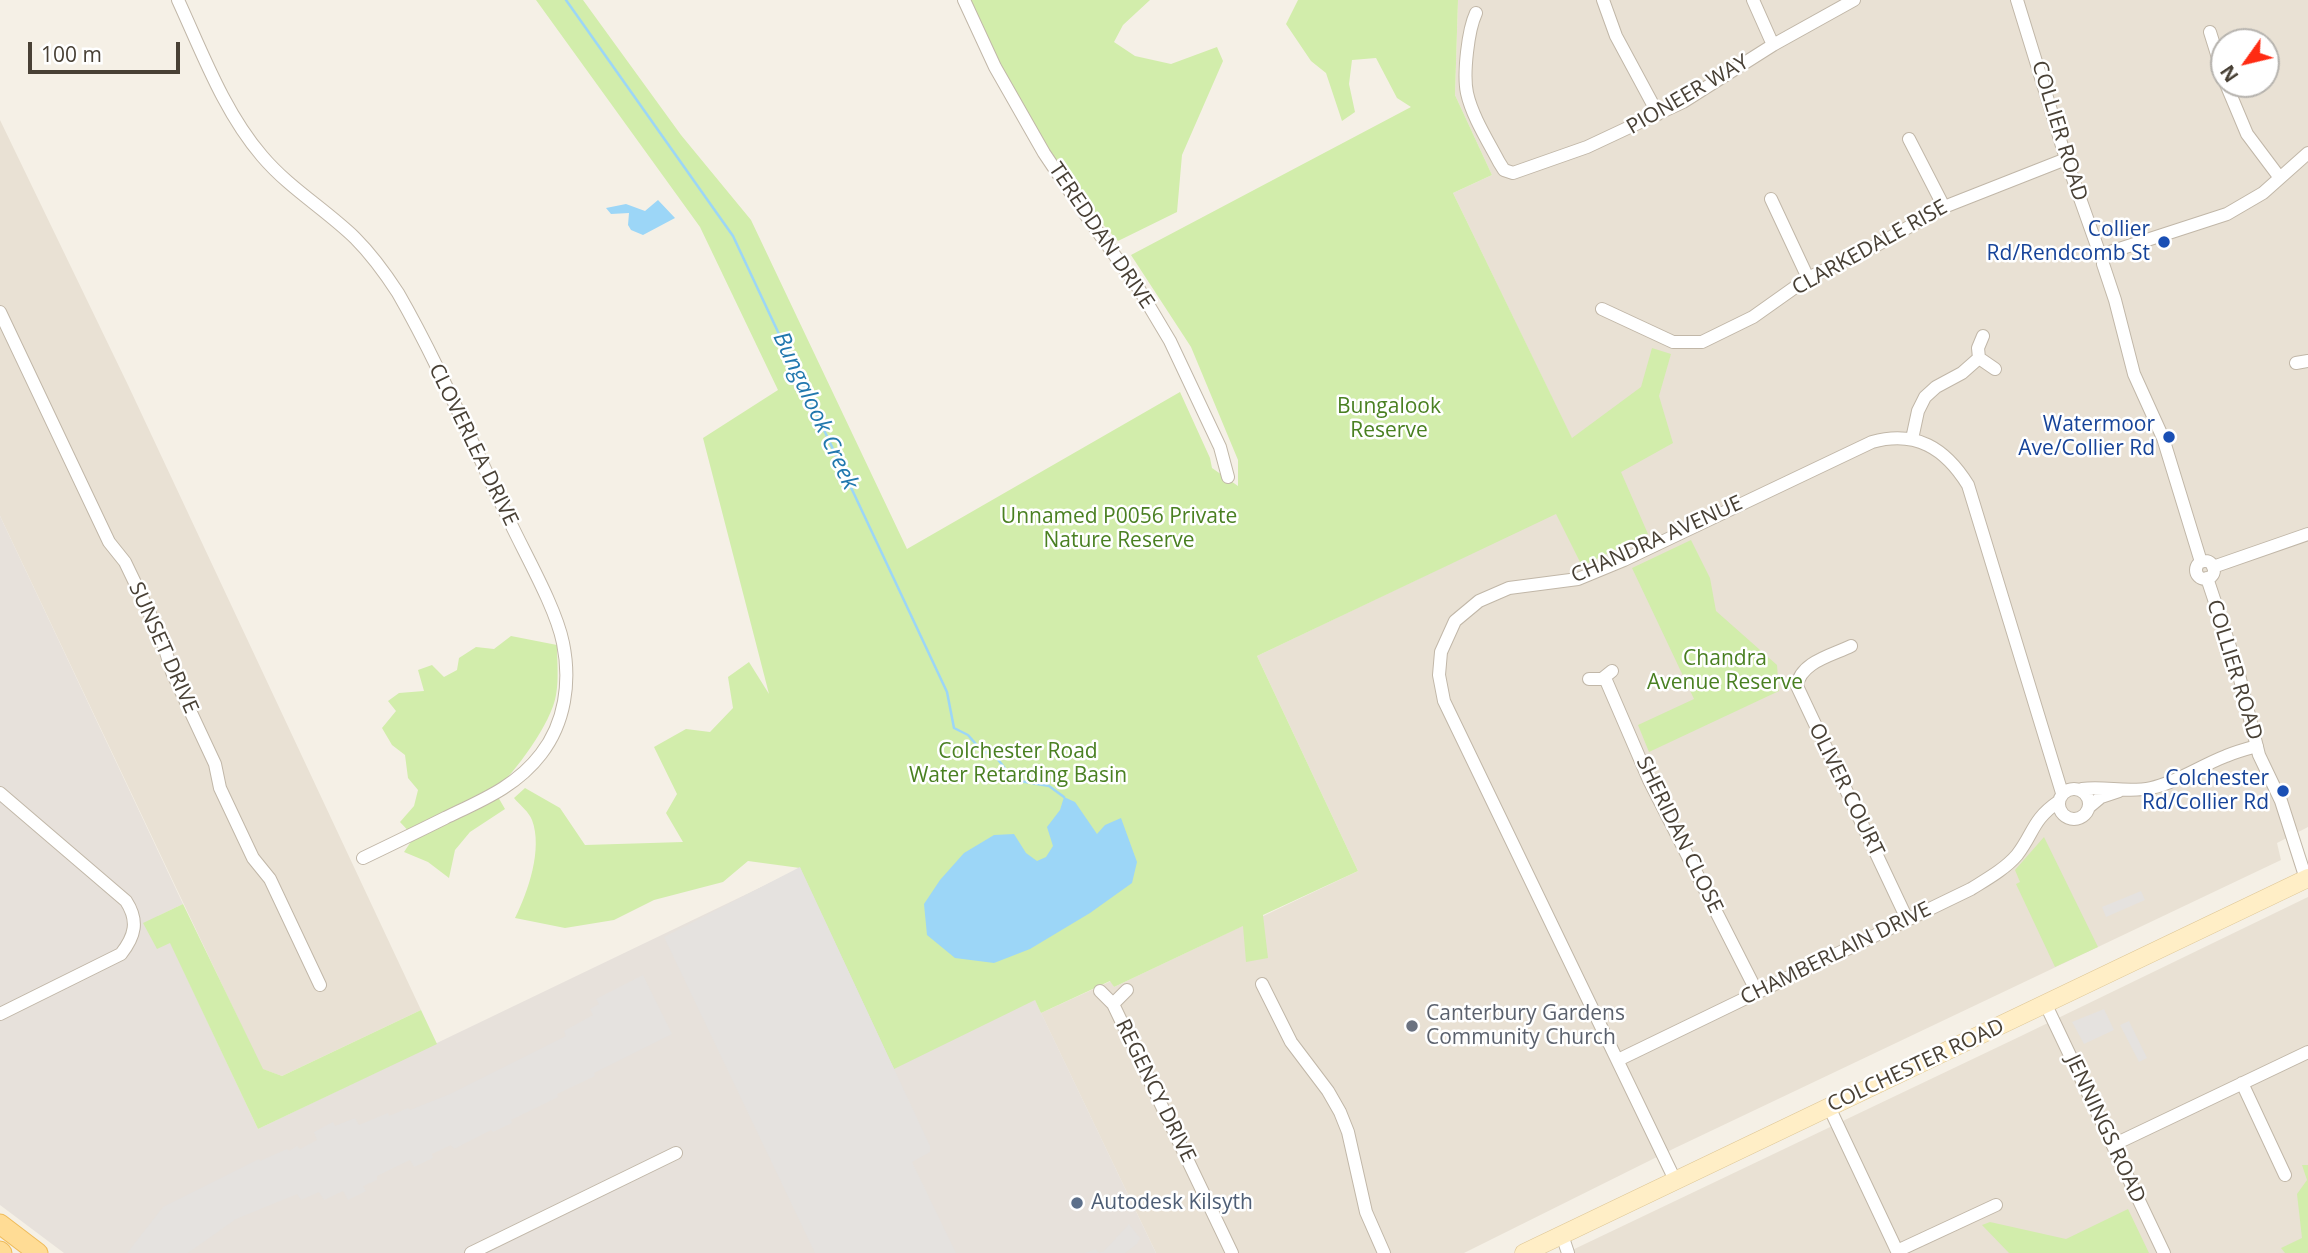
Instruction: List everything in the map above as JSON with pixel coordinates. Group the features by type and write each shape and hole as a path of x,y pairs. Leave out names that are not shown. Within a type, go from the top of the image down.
{"main road":[{"name":"COLCHESTER ROAD","path":"1524,1253 2307,879"},
{"path":"0,1224 38,1253"}],"street":[{"name":"CLOVERLEA DRIVE","path":"178,0 232,112 261,155 373,257 398,293 537,578 563,643 566,666 564,704 552,736 532,765 504,789 363,858"},
{"name":"TEREDDAN DRIVE","path":"964,0 995,67 1044,153 1139,289 1170,341 1220,447 1228,477"},
{"path":"1602,0 1616,36 1658,114"},
{"path":"1753,0 1773,45"},
{"name":"PIONEER WAY","path":"1476,13 1468,39 1466,90 1499,162 1504,170 1513,173 1587,147 1683,102 1773,45 1854,0"},
{"name":"COLLIER ROAD","path":"2017,4 2066,159 2109,261 2103,264 2134,374 2163,438 2207,569 2238,671 2256,746 2281,802 2307,879"},
{"path":"2232,98 2247,134 2280,178"},
{"path":"1909,139 1944,207"},
{"path":"2104,250 2227,214 2263,193 2307,156"},
{"name":"CLARKEDALE RISE","path":"1602,309 1673,342 1702,342 1754,317 1808,278 1877,245 1944,207 2066,159"},
{"path":"1772,198 1808,278"},
{"name":"SUNSET DRIVE","path":"0,312 109,542 125,562 162,639 172,672 215,764 220,788 253,858 270,879 320,985"},
{"path":"1983,336 1978,348 1979,358 1995,369"},
{"path":"1912,439 1918,411 1925,397 1962,373 1979,358"},
{"name":"CHANDRA AVENUE","path":"1675,1180 1444,701 1439,676 1441,652 1455,621 1466,610 1493,593 1509,587 1578,579 1624,560 1859,447 1886,438 1912,439 1949,458 1968,485 2049,748 2069,793"},
{"path":"2207,569 2308,534"},
{"name":"OLIVER COURT","path":"1852,646 1805,669 1797,686 1907,919"},
{"name":"SHERIDAN CLOSE","path":"1589,679 1608,675 1649,780 1757,992"},
{"path":"2069,793 2100,787 2149,789 2171,783 2227,755 2256,746"},
{"path":"2036,825 2063,816 2069,819 2079,818 2101,797 2123,790"},
{"path":"0,793 126,901 133,911 136,925 131,942 121,954 0,1014"},
{"path":"2069,793 2088,798 2089,807"},
{"path":"2063,816 2069,793"},
{"name":"CHAMBERLAIN DRIVE","path":"1618,1059 1971,889 1999,871 2017,855 2044,812 2069,793"},
{"path":"1262,984 1291,1042 1328,1091 1340,1112 1348,1132 1366,1212 1384,1253"},
{"name":"REGENCY DRIVE","path":"1114,1004 1127,990"},
{"name":"REGENCY DRIVE","path":"1100,991 1114,1004 1233,1253"},
{"name":"JENNINGS ROAD","path":"2046,1005 2164,1253"},
{"path":"2113,1145 2308,1052"},
{"path":"2242,1083 2285,1175"},
{"path":"1829,1107 1898,1252 1996,1205"},
{"path":"471,1253 676,1153"},
{"path":"1562,1235 1567,1253"}],"shaded area":[{"path":"1458,0 2308,0 2308,827 2277,843 2281,860 1675,1148 1464,1253 1156,1253 1041,1013 1111,981 1114,987 1358,871 1257,656 1556,513 1572,439 1453,193 1492,175 1455,95"},
{"path":"0,120 128,385 421,1010 282,1076 262,1069 0,516"},
{"path":"0,516 183,904 158,916 258,1129 801,868 1035,1000 1156,1253 64,1253 0,1205"},
{"path":"800,867 930,1146 930,1152 912,1162 956,1253 815,1253 664,937"},
{"path":"2141,891 2145,900 2106,917 2102,907"},
{"path":"2308,897 2308,1253 1566,1253 2021,1036"},
{"path":"643,975 672,1034 594,1073 595,1076 557,1094 558,1097 511,1120 512,1123 493,1132 491,1130 454,1149 451,1145 414,1167 410,1160 377,1176 377,1180 363,1186 366,1191 348,1200 343,1191 324,1200 319,1192 301,1200 297,1194 236,1219 188,1253 127,1253 163,1207 259,1159 260,1161 297,1146 300,1149 317,1140 314,1132 333,1122 335,1126 355,1118 359,1125 388,1113 389,1116 408,1108 410,1110 450,1094 566,1036 564,1031 593,1015 590,1009 599,1004 596,999"},
{"path":"2104,1009 2114,1030 2084,1044 2072,1022"},
{"path":"2129,1021 2147,1058 2139,1062 2120,1025"},
{"path":"1129,1224 1140,1238 1137,1244 1125,1253 1099,1253"}],"green space":[{"path":"536,0 583,0 681,135 751,220 907,549 1180,392 1212,468 1238,486 1238,460 1191,347 1131,255 1411,107 1397,98 1376,58 1352,60 1349,84 1355,112 1342,121 1326,73 1311,61 1286,24 1298,0 1458,0 1455,95 1492,175 1453,193 1572,438 1641,387 1652,348 1671,354 1659,396 1673,443 1621,472 1648,534 1582,566 1556,514 1257,656 1358,871 1263,915 1268,958 1246,962 1243,926 1114,987 1110,981 1041,1013 1035,1000 894,1069 800,868 748,861 723,882 654,900 614,920 565,928 515,918 529,883 536,844 532,820 514,798 525,788 560,808 585,845 683,842 666,813 677,794 654,747 686,729 710,732 733,708 728,677 749,662 769,694 703,438 778,390 700,227"},
{"path":"968,0 1150,0 1123,25 1114,42 1135,56 1171,64 1217,47 1223,61 1182,155 1177,212 1118,241 1076,194 1028,119"},
{"name":"Chandra Avenue Reserve","path":"1691,540 1710,578 1716,611 1777,665 1779,691 1649,752 1638,725 1694,699 1632,568"},
{"path":"511,636 557,645 556,695 547,719 531,747 512,773 494,790 505,809 470,832 455,850 449,878 428,862 404,852 414,837 400,822 414,806 418,790 408,778 405,755 392,745 382,728 396,711 388,701 399,693 424,691 418,670 432,665 444,677 457,670 459,658 476,647 494,649"},
{"path":"2044,837 2098,947 2055,967 2016,884 2020,882 2015,870"},
{"path":"183,904 263,1069 282,1076 421,1010 437,1044 258,1129 170,943 157,949 143,923"},
{"path":"2302,1165 2308,1165 2308,1253 2285,1253 2281,1248 2302,1238 2297,1194 2307,1180"},
{"path":"2128,1209 2149,1253 2009,1253 1982,1225 1990,1222 2066,1239"}],"water":[{"path":"658,200 675,218 643,235 631,230 628,225 629,213 611,214 606,208 626,204 645,211"},
{"path":"1064,797 1075,802 1097,834 1105,825 1121,818 1137,862 1132,883 1090,913 1030,949 994,963 955,958 927,935 924,904 940,880 964,853 994,835 1014,834 1026,853 1037,861 1046,857 1053,846 1047,827 1060,810"}],"waterway":[{"name":"Bungalook Creek","path":"566,0 733,236 947,692 954,728 968,735 981,750 996,757 1014,780 1049,786 1064,797"}],"place":[{"name":"Collier Rd/Rendcomb St","path":"2164,242"},
{"name":"Watermoor Ave/Collier Rd","path":"2169,437"},
{"name":"Colchester Rd/Collier Rd","path":"2283,791"},
{"name":"Canterbury Gardens Community Church","path":"1412,1026"},
{"name":"Autodesk Kilsyth","path":"1077,1203"}],"park label":[{"name":"Bungalook Reserve","path":"1389,419"},
{"name":"Unnamed P0056 Private Nature Reserve","path":"1119,529"},
{"name":"Colchester Road Water Retarding Basin","path":"1018,764"}]}
